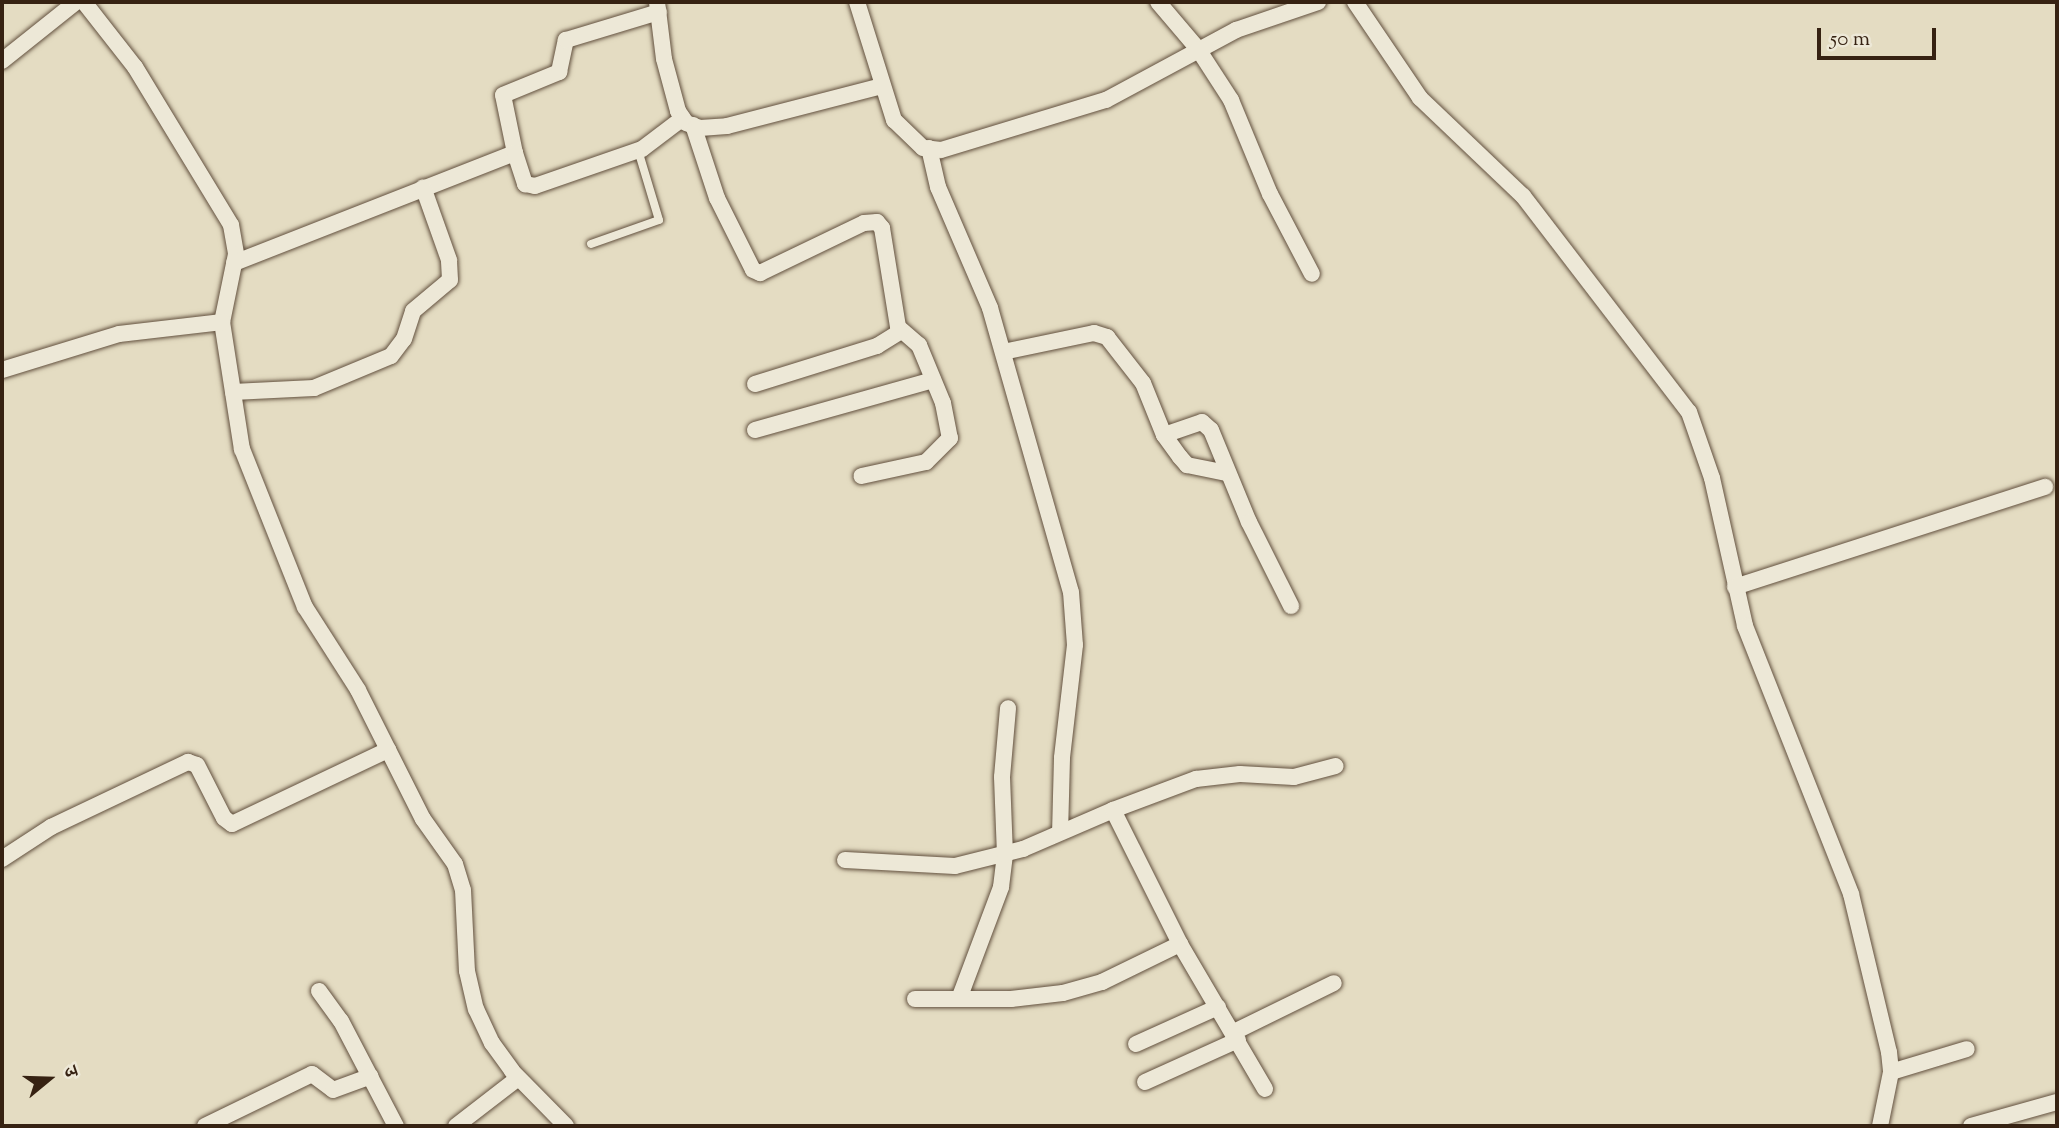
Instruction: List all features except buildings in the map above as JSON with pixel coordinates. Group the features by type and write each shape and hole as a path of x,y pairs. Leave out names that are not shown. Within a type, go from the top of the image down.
{"street":[{"path":"2,61 76,2"},
{"path":"84,2 135,67 222,210 235,238 234,263 222,322 242,449 305,607 358,690 423,819 455,864 463,890 467,971 476,1009 492,1042 518,1078 566,1126"},
{"path":"858,2 869,88 911,140 941,150 1106,100 1236,30 1318,2"},
{"path":"1157,2 1198,49 1231,100 1270,194 1312,274"},
{"path":"1355,2 1420,97 1523,196 1682,402 1708,466 1735,587 1764,680 1851,894 1891,1072 1880,1126"},
{"path":"861,476 926,462 946,447 949,425 919,345 901,331 877,222 864,223 760,273 753,270 717,198 688,122 664,59 658,7 566,40 559,72 503,95 515,153 529,187 638,150 688,122 727,126 869,88"},
{"path":"929,148 939,187 990,308 1063,553 1074,621 1060,832"},
{"path":"234,263 515,153"},
{"path":"233,392 314,388 391,356 404,339 413,311 450,280 449,260 423,187"},
{"path":"2,370 119,334 222,322"},
{"path":"755,384 877,346 901,331"},
{"path":"1003,352 1094,333 1107,337 1143,383 1164,435 1187,465 1227,473"},
{"path":"755,430 933,380"},
{"path":"1164,435 1207,425 1291,606"},
{"path":"1735,587 2045,487"},
{"path":"958,999 1001,887 1005,855 1002,777 1008,708"},
{"path":"2,859 51,827 188,762 197,765 223,818 232,824 388,750"},
{"path":"845,860 947,867 1005,855 1175,784 1207,777 1294,777 1336,766"},
{"path":"1113,810 1180,944 1265,1089"},
{"path":"915,999 1063,993 1102,982 1180,944"},
{"path":"1145,1082 1334,983"},
{"path":"319,991 371,1076 396,1126"},
{"path":"1136,1044 1218,1007"},
{"path":"1891,1072 1967,1049"},
{"path":"205,1126 312,1074 333,1090 371,1076"},
{"path":"456,1126 518,1078"},
{"path":"1971,1126 2057,1102"}],"lane":[{"path":"592,244 659,220 638,150"}]}
